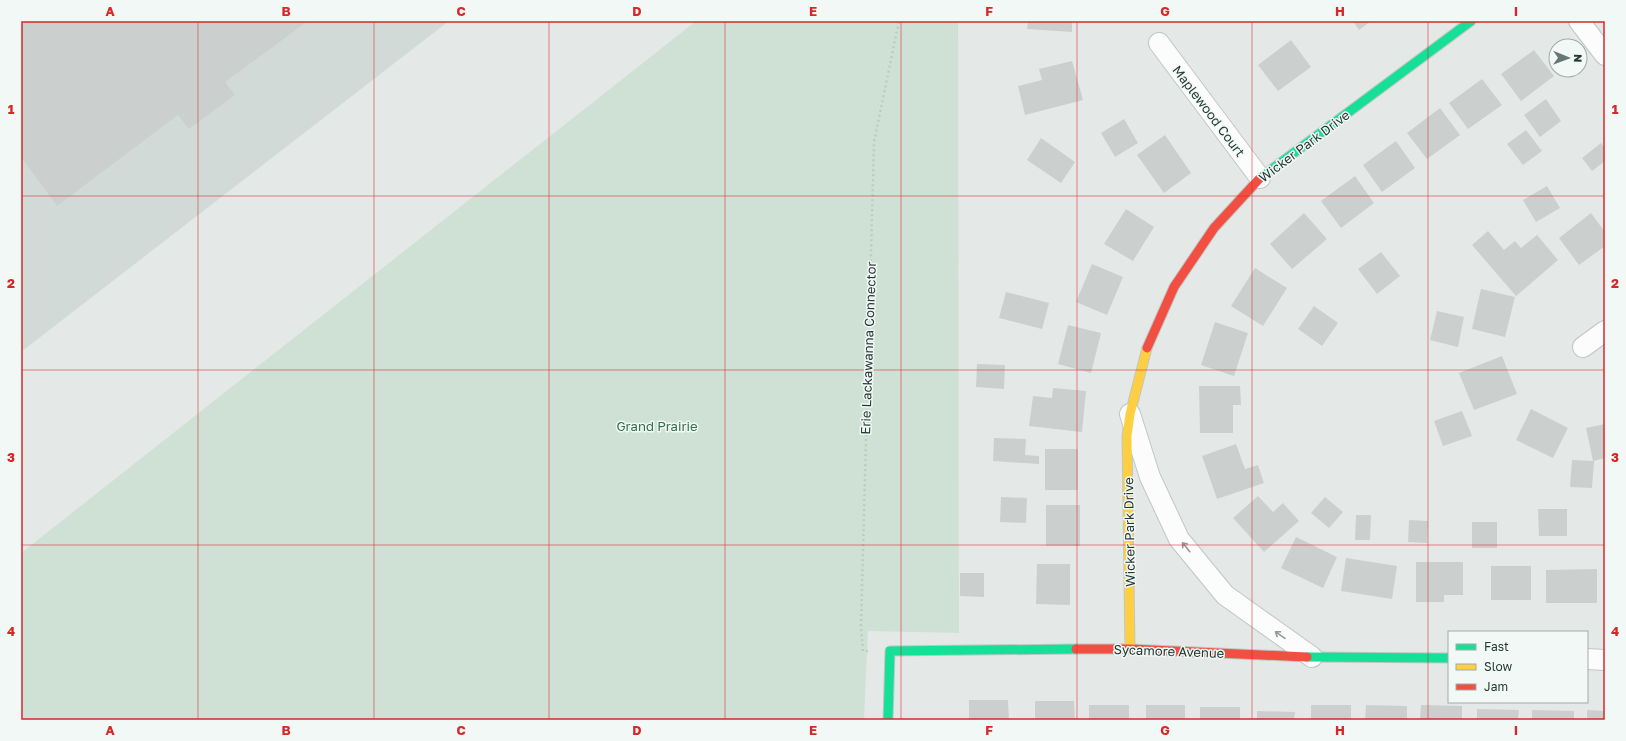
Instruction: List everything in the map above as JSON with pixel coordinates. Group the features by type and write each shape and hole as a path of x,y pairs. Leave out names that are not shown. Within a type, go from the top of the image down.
{"street":[{"name":"Wicker Park Drive","path":"1130,649 1127,436 1130,414 1144,353 1174,287 1214,228 1260,178 1472,21"},
{"path":"1580,21 1605,54"},
{"name":"Maplewood Court","path":"1159,44 1260,178"},
{"path":"1582,347 1605,331"},
{"name":"Wicker Park Drive","path":"1130,414 1150,476 1179,539 1225,595 1312,657"},
{"name":"Sycamore Avenue","path":"890,651 1130,649 1312,657 1448,658"},
{"path":"888,720 890,651"},
{"path":"1588,659 1605,660"}],"path":[{"name":"Erie Lackawanna Connector","path":"890,651 864,651 861,626 874,142 900,21"}],"shaded area":[{"path":"21,21 449,21 21,352"}],"green space":[{"name":"Grand Prairie","path":"696,21 958,21 959,633 868,631 864,720 21,720 21,553"}],"building":[{"path":"21,21 308,21 225,82 235,95 189,129 178,115 57,206 21,157"},
{"path":"1028,21 1072,21 1072,32 1027,29"},
{"path":"1353,21 1371,21 1359,30"},
{"path":"1291,40 1311,67 1278,91 1258,65"},
{"path":"1534,50 1548,68 1548,78 1551,78 1521,101 1501,74"},
{"path":"1072,61 1083,100 1025,115 1018,86 1042,80 1039,69"},
{"path":"1482,79 1502,105 1468,129 1449,103"},
{"path":"1546,99 1561,121 1540,137 1524,115"},
{"path":"1440,108 1460,135 1427,159 1407,133"},
{"path":"1124,119 1138,143 1115,157 1101,133"},
{"path":"1526,130 1542,151 1523,165 1507,144"},
{"path":"1165,135 1191,173 1164,193 1137,155"},
{"path":"1041,138 1075,162 1061,183 1027,160"},
{"path":"1396,141 1415,168 1382,192 1363,165"},
{"path":"1601,143 1605,148 1605,161 1592,171 1582,158"},
{"path":"1355,176 1374,203 1341,228 1321,201"},
{"path":"1547,186 1560,208 1536,222 1523,200"},
{"path":"1126,209 1154,227 1133,261 1104,244"},
{"path":"1304,213 1327,239 1292,269 1270,244"},
{"path":"1591,213 1605,232 1605,246 1579,265 1559,238"},
{"path":"1488,231 1504,250 1515,241 1521,248 1537,235 1558,260 1516,296 1472,245"},
{"path":"1381,252 1400,276 1377,294 1358,269"},
{"path":"1092,264 1123,277 1107,315 1076,302"},
{"path":"1255,268 1287,288 1263,326 1231,306"},
{"path":"1481,289 1515,297 1505,337 1472,329"},
{"path":"1006,292 1049,303 1042,329 999,318"},
{"path":"1314,306 1338,323 1322,346 1298,329"},
{"path":"1437,311 1464,317 1458,347 1430,340"},
{"path":"1215,322 1248,333 1234,376 1201,365"},
{"path":"1068,325 1101,333 1091,373 1058,364"},
{"path":"1502,356 1517,394 1474,410 1459,373"},
{"path":"977,364 1005,365 1004,389 976,387"},
{"path":"1199,386 1240,386 1241,405 1233,405 1233,433 1200,433"},
{"path":"1053,388 1086,391 1082,432 1029,426 1033,396 1052,398"},
{"path":"1531,409 1568,428 1553,458 1516,440"},
{"path":"1462,411 1472,436 1443,446 1434,421"},
{"path":"1605,424 1605,458 1593,461 1586,428"},
{"path":"994,438 1026,439 1025,455 1039,456 1039,464 993,461"},
{"path":"1236,444 1245,469 1258,465 1264,483 1217,499 1202,456"},
{"path":"1045,449 1078,449 1078,490 1045,490"},
{"path":"1572,460 1594,461 1592,488 1570,487"},
{"path":"1258,496 1273,512 1283,503 1299,521 1264,552 1233,518"},
{"path":"1001,497 1027,498 1026,523 1000,522"},
{"path":"1325,497 1343,512 1329,528 1311,513"},
{"path":"1046,505 1080,505 1080,546 1046,546"},
{"path":"1538,509 1567,509 1567,536 1539,536"},
{"path":"1356,515 1371,515 1370,540 1355,540"},
{"path":"1409,520 1428,521 1427,543 1408,542"},
{"path":"1472,522 1497,522 1497,548 1472,548"},
{"path":"1296,537 1337,557 1323,588 1281,568"},
{"path":"1346,558 1397,566 1392,599 1341,591"},
{"path":"1416,562 1463,562 1463,595 1444,595 1444,602 1416,602"},
{"path":"1037,564 1070,564 1070,605 1036,604"},
{"path":"1491,566 1531,566 1531,600 1491,600"},
{"path":"1597,569 1597,603 1546,603 1546,570"},
{"path":"960,573 984,573 984,597 960,596"},
{"path":"969,700 1008,700 1009,720 969,720"},
{"path":"1035,701 1074,701 1075,720 1035,720"},
{"path":"1089,705 1129,705 1129,720 1089,720"},
{"path":"1146,705 1185,705 1185,720 1146,720"},
{"path":"1311,705 1351,705 1351,720 1311,720"},
{"path":"1366,705 1407,706 1407,720 1365,720"},
{"path":"1421,705 1462,706 1462,720 1420,720"},
{"path":"1200,707 1240,707 1240,720 1200,720"},
{"path":"1477,709 1519,710 1518,720 1477,720"},
{"path":"1532,710 1574,711 1574,720 1532,720"},
{"path":"1587,710 1605,711 1605,720 1587,720"},
{"path":"1257,711 1295,712 1294,720 1257,720"}],"traffic: fast":[{"path":"1260,178 1471,21"},
{"path":"888,720 890,651 1076,649"},
{"path":"1307,657 1448,658"}],"traffic: slow":[{"path":"1130,649 1127,436 1130,414 1147,348"}],"traffic: jam":[{"path":"1147,348 1174,287 1214,228 1260,178"},
{"path":"1076,649 1130,649 1307,657"}]}
